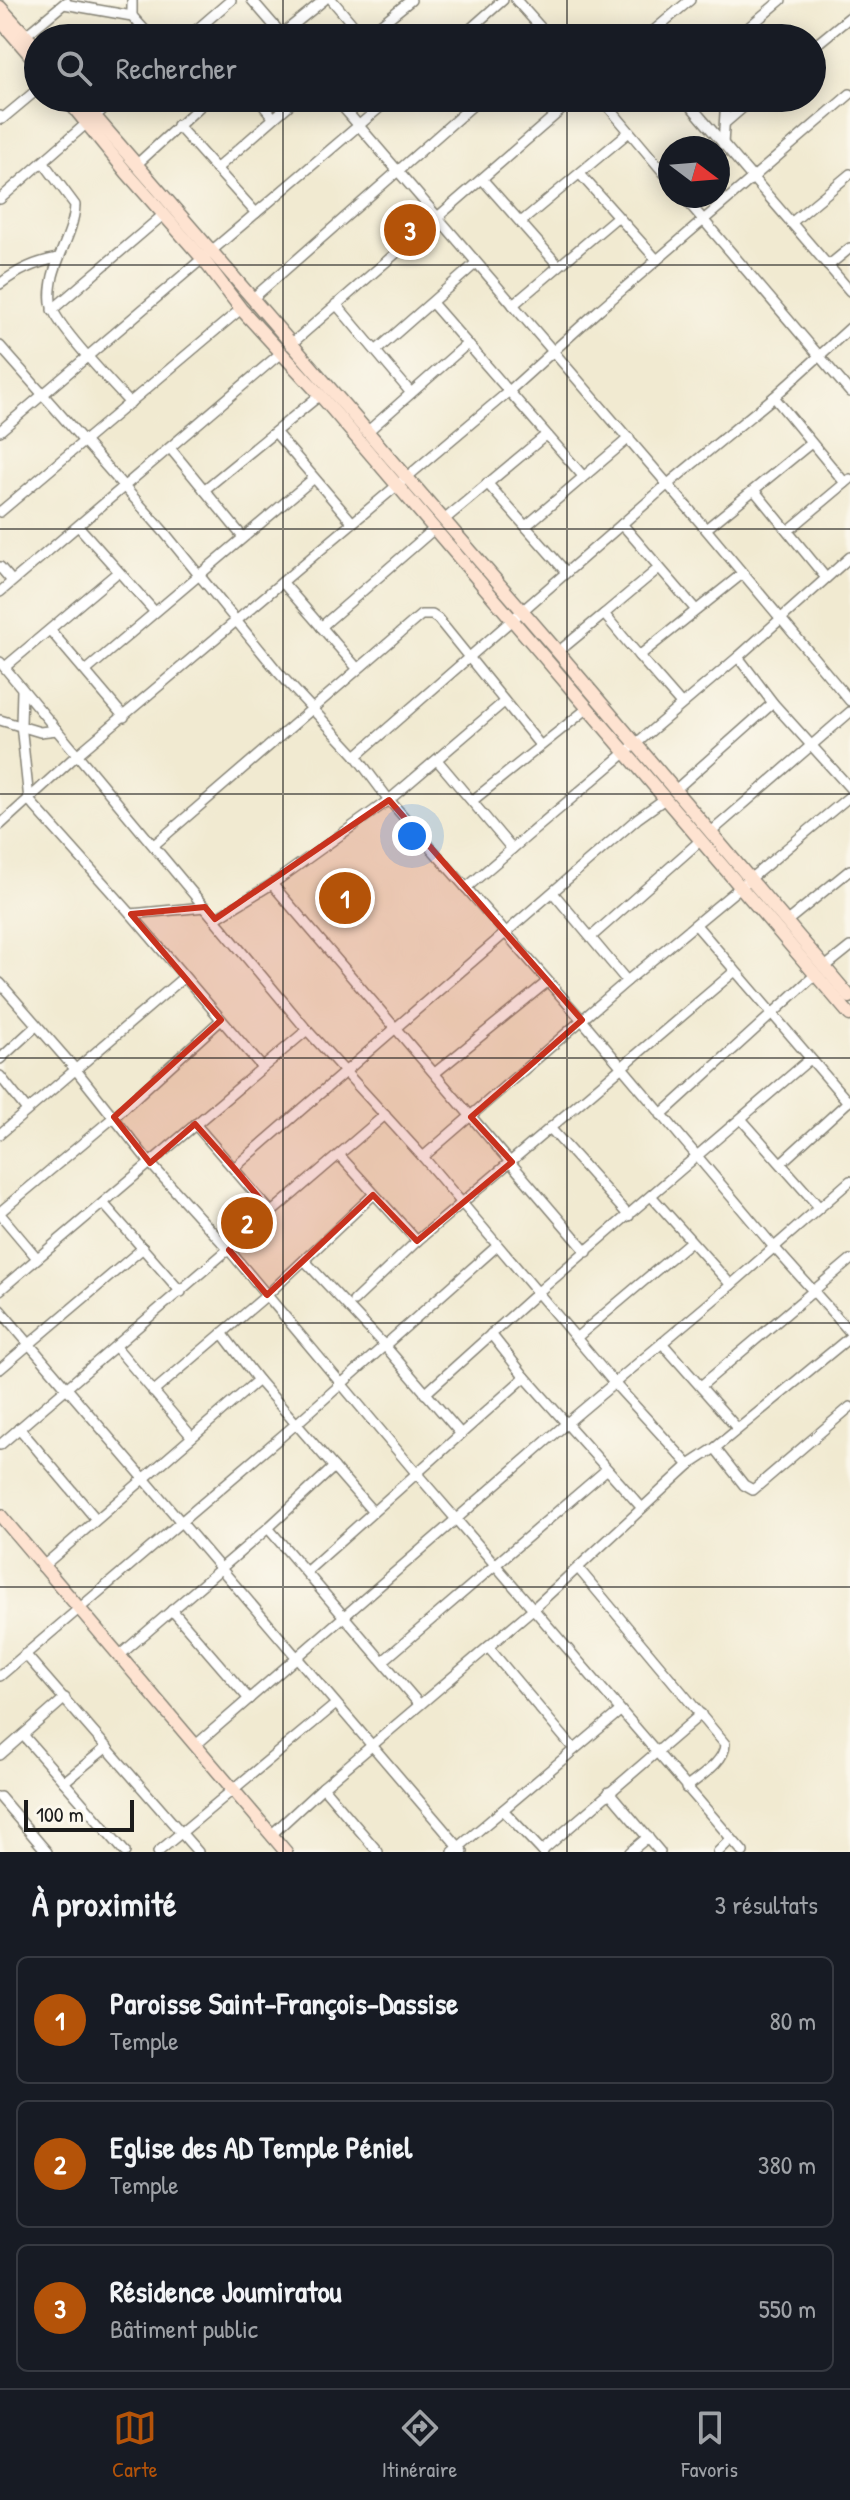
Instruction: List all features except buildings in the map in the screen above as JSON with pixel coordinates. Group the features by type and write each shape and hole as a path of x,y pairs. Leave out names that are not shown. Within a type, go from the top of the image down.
{"main road":[{"path":"0,7 24,33"},
{"path":"0,20 24,48"},
{"path":"82,112 136,165 206,255 241,309 286,348 406,476 511,620 588,708 630,748"},
{"path":"87,112 163,215 252,299 320,395 396,486 439,525 522,611 558,652 630,748 744,883 820,971 850,997"},
{"path":"744,883 786,922 850,1015"},
{"path":"0,1515 286,1852"}],"street":[{"path":"132,0 132,16"},
{"path":"204,24 231,0"},
{"path":"252,0 273,24"},
{"path":"297,24 324,0"},
{"path":"332,0 352,24"},
{"path":"381,24 411,0"},
{"path":"476,24 503,0"},
{"path":"516,0 537,24"},
{"path":"662,24 690,0"},
{"path":"753,24 781,0"},
{"path":"39,24 66,2 132,16 139,24"},
{"path":"826,37 850,17"},
{"path":"0,825 78,754 508,392 850,94"},
{"path":"1,119 24,100"},
{"path":"0,199 100,112"},
{"path":"136,165 192,112"},
{"path":"269,112 273,117"},
{"path":"216,169 279,112"},
{"path":"347,112 475,264 629,438 850,701"},
{"path":"0,431 375,112"},
{"path":"252,299 465,112"},
{"path":"0,592 125,488 559,112"},
{"path":"613,112 658,166"},
{"path":"696,112 716,136"},
{"path":"724,136 725,112"},
{"path":"725,123 738,112"},
{"path":"177,125 256,213"},
{"path":"521,222 629,132"},
{"path":"730,153 850,291"},
{"path":"43,162 75,205 74,217 58,258 50,296 52,310 87,356 130,403"},
{"path":"580,174 657,260"},
{"path":"791,223 850,174"},
{"path":"483,180 558,265"},
{"path":"693,208 850,392"},
{"path":"52,310 163,215"},
{"path":"513,305 617,217"},
{"path":"828,266 850,248"},
{"path":"0,284 15,272 58,258"},
{"path":"377,350 475,264"},
{"path":"432,303 583,476"},
{"path":"336,304 411,393"},
{"path":"0,512 241,309"},
{"path":"356,756 850,328"},
{"path":"367,432 467,344"},
{"path":"1,350 85,441 239,621 278,672 356,756 389,800 582,1020 850,1335 715,1448 689,1465 534,1608 419,1704 271,1835"},
{"path":"204,490 320,395"},
{"path":"774,397 811,443 848,481 788,531"},
{"path":"275,432 352,522"},
{"path":"321,627 546,435"},
{"path":"526,526 629,438"},
{"path":"706,529 811,443"},
{"path":"170,448 242,536"},
{"path":"87,670 314,478"},
{"path":"487,483 566,572"},
{"path":"754,490 826,578"},
{"path":"622,524 696,610"},
{"path":"79,527 154,611"},
{"path":"466,888 738,657 850,557"},
{"path":"0,567 12,581"},
{"path":"558,652 659,568"},
{"path":"118,572 3,665 307,1030 423,1157 496,1247 689,1465"},
{"path":"639,656 742,574"},
{"path":"283,583 357,668"},
{"path":"154,845 357,668 414,620 428,614 438,619 540,745"},
{"path":"604,614 681,704"},
{"path":"50,630 124,717"},
{"path":"738,657 773,703 850,788"},
{"path":"22,690 21,724 29,800 262,1067"},
{"path":"215,919 272,884 389,800 504,702"},
{"path":"234,1168 773,703"},
{"path":"472,801 588,708"},
{"path":"591,937 850,712"},
{"path":"0,720 40,732 57,730"},
{"path":"437,760 512,849"},
{"path":"423,1157 627,981 850,796"},
{"path":"786,922 850,870"},
{"path":"272,884 587,1252"},
{"path":"554,894 627,981"},
{"path":"131,914 205,907"},
{"path":"696,925 849,1101 781,1163"},
{"path":"661,1115 850,947"},
{"path":"354,1301 417,1241 735,971"},
{"path":"0,1134 184,977"},
{"path":"435,1073 547,982"},
{"path":"0,983 76,1070 150,1163 229,1250 417,1474 743,1852"},
{"path":"37,1258 0,1213 114,1117 221,1020"},
{"path":"0,1059 36,1026"},
{"path":"0,1290 307,1030"},
{"path":"425,1394 537,1293 810,1059"},
{"path":"0,1076 27,1110"},
{"path":"0,1445 385,1115"},
{"path":"742,1120 819,1207"},
{"path":"195,1124 271,1212"},
{"path":"550,1128 629,1216"},
{"path":"340,1156 417,1241"},
{"path":"197,1744 850,1181"},
{"path":"153,1392 305,1261 373,1195"},
{"path":"652,1197 731,1285"},
{"path":"103,1203 181,1292"},
{"path":"576,1338 691,1241"},
{"path":"0,1676 296,1424 496,1247"},
{"path":"0,1369 143,1248"},
{"path":"702,1385 850,1260"},
{"path":"305,1261 385,1346 461,1434"},
{"path":"0,1310 458,1850 573,1748 620,1711"},
{"path":"222,1333 258,1380 373,1512"},
{"path":"491,1334 525,1377 642,1508"},
{"path":"662,1343 737,1428"},
{"path":"116,1347 192,1437"},
{"path":"307,1571 525,1377"},
{"path":"42,1567 258,1380"},
{"path":"715,1448 744,1485 753,1490 850,1407"},
{"path":"19,1428 96,1519"},
{"path":"120,1655 334,1467"},
{"path":"383,1661 606,1470"},
{"path":"268,1528 419,1704"},
{"path":"578,1568 722,1739 726,1749 720,1759 686,1788"},
{"path":"172,1610 249,1699"},
{"path":"488,1647 573,1748"},
{"path":"25,1654 198,1852"},
{"path":"0,1755 65,1698"},
{"path":"158,1852 336,1704"},
{"path":"503,1810 543,1852 701,1714"},
{"path":"23,1735 125,1852"},
{"path":"64,1782 107,1747"},
{"path":"323,1787 378,1852"},
{"path":"609,1792 660,1852"},
{"path":"0,1797 47,1852"},
{"path":"630,1852 648,1837"},
{"path":"718,1852 731,1839"}],"highlighted area":[{"path":"389,800 582,1020 471,1117 512,1162 417,1241 373,1195 267,1295 229,1250 271,1212 234,1168 195,1124 150,1163 114,1117 221,1020 131,914 205,907 215,919"}],"place":[{"name":"Résidence Joumiratou","path":"410,230"},
{"name":"Paroisse Saint-François-Dassise","path":"345,898"},
{"name":"Eglise des AD Temple Péniel","path":"247,1223"}]}
